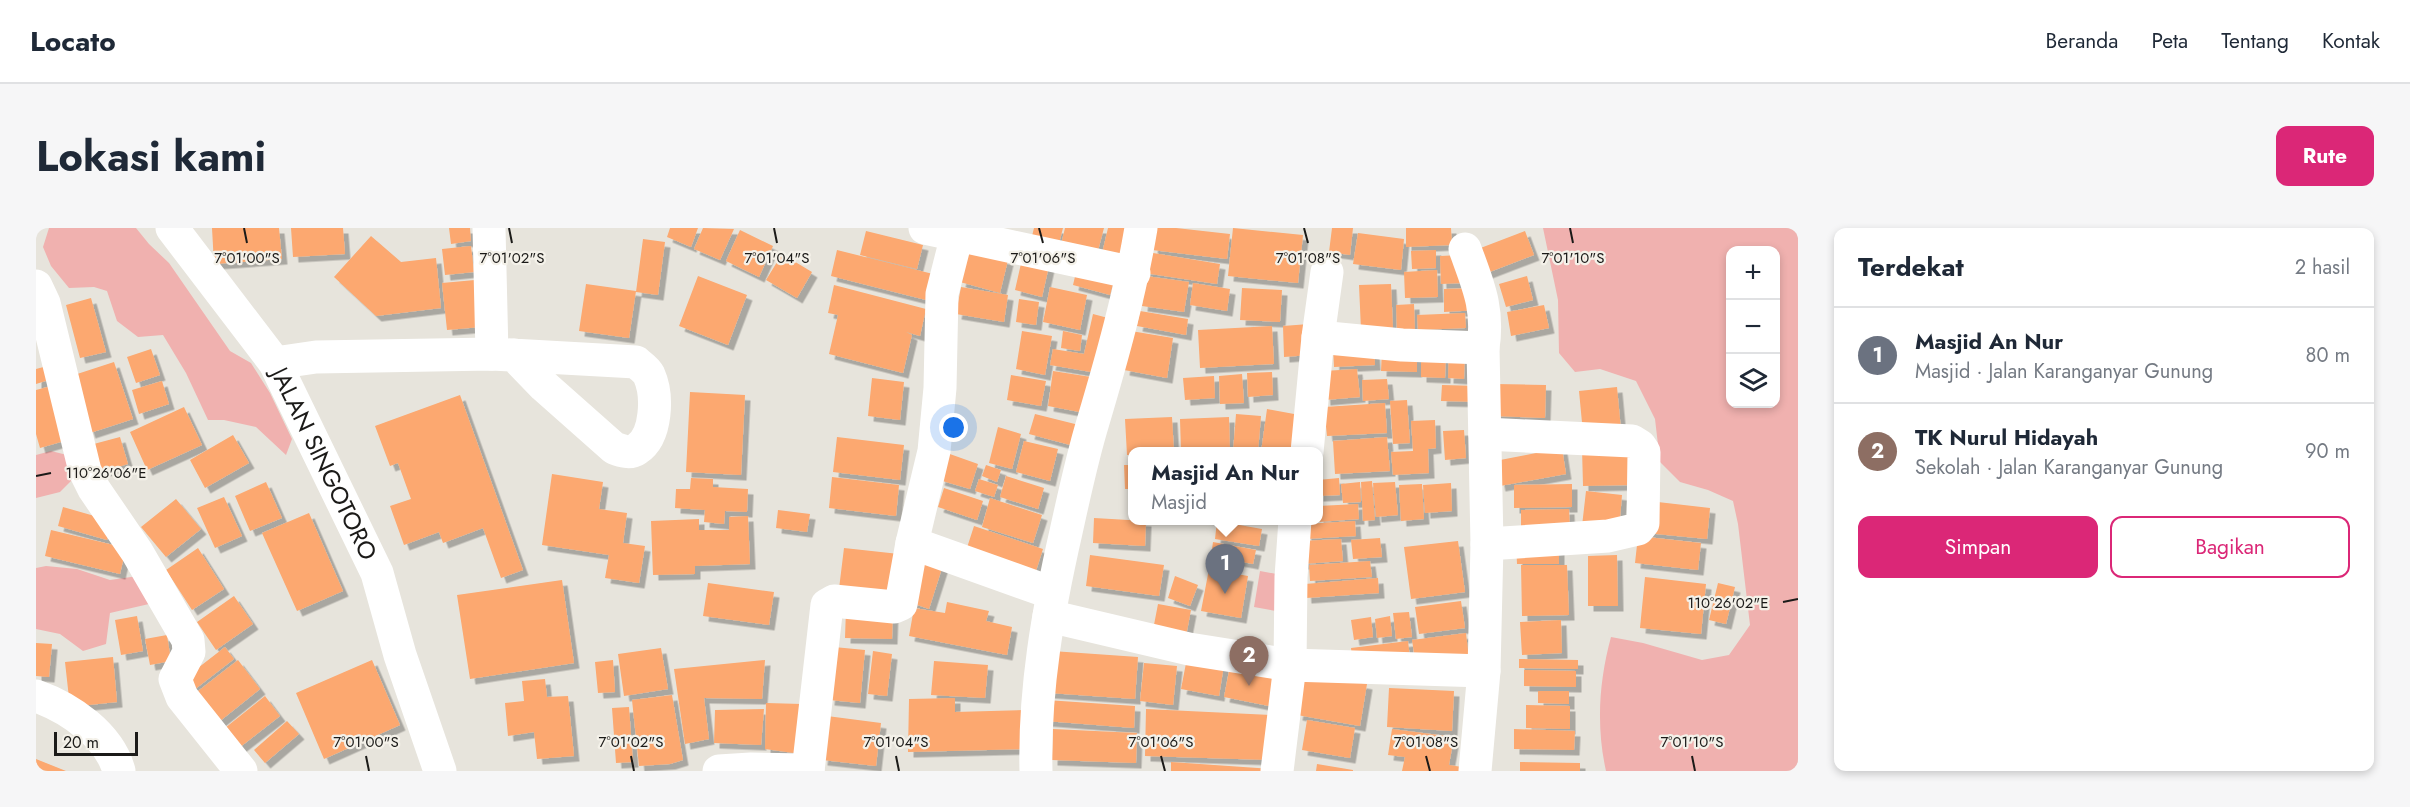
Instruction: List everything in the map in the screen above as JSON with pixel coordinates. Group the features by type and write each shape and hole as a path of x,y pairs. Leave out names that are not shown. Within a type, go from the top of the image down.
{"street":[{"path":"172,228 274,363"},
{"name":"JALAN SINGOTORO","path":"440,771 400,655 376,573 274,363 316,357 503,354 489,228"},
{"path":"925,228 957,235 1026,239 1134,273"},
{"path":"1036,771 1035,735 1040,671 1050,605 1078,478 1134,273 1141,228"},
{"path":"719,771 808,770 827,605 834,601 899,606 902,604 912,543 934,451 940,388 942,294 957,235"},
{"path":"1465,249 1484,301 1485,332 1487,544 1484,672 1475,771"},
{"path":"1307,447 1327,272"},
{"path":"36,286 44,303 85,471 94,489 137,552 188,640 189,652 175,679 182,697 241,771"},
{"path":"1318,336 1402,345 1484,348"},
{"path":"1485,434 1632,441 1644,452 1643,523 1638,530 1608,536 1487,544"},
{"path":"1277,771 1290,665 1291,577 1295,525"},
{"path":"912,543 1050,605 1189,649 1290,665 1484,672"},
{"path":"36,696 54,703 88,726 115,757 119,771"}],"shaded area":[{"path":"49,228 136,228 169,263 230,351 251,363 270,393 292,439 286,455 256,427 224,420 208,420 186,373 163,335 138,337 117,321 107,291 94,287 69,288 51,266 43,247"},
{"path":"1543,228 1798,228 1798,771 1606,771 1601,737 1600,704 1611,637 1643,643 1702,660 1729,655 1750,625 1738,524 1733,501 1708,490 1680,482 1660,462 1655,419 1636,381 1600,369 1575,372 1559,353 1558,300"},
{"path":"51,451 67,455 82,470 60,492 36,498 36,455"},
{"path":"46,566 77,569 110,580 138,576 149,604 110,613 106,644 83,651 60,634 36,629 36,568"},
{"path":"1260,571 1282,575 1276,611 1254,607"}],"building":[{"path":"212,228 279,228 282,259 214,264"},
{"path":"291,228 343,228 345,254 293,257"},
{"path":"449,228 470,228 471,241 451,244"},
{"path":"670,228 698,228 691,247 667,237"},
{"path":"703,228 734,229 720,260 694,249"},
{"path":"1034,228 1063,228 1058,247 1031,240"},
{"path":"1065,228 1104,228 1096,258 1060,249"},
{"path":"1108,228 1133,228 1124,263 1101,258"},
{"path":"1154,228 1230,234 1227,259 1152,250"},
{"path":"1233,228 1303,235 1298,283 1228,276"},
{"path":"1332,228 1353,228 1350,255 1329,252"},
{"path":"1406,228 1451,228 1452,245 1406,247"},
{"path":"740,230 773,246 759,277 726,261"},
{"path":"866,231 923,245 917,269 860,255"},
{"path":"1525,231 1534,255 1487,273 1478,249"},
{"path":"1358,233 1404,239 1401,270 1353,264"},
{"path":"371,236 401,262 436,258 441,308 376,316 334,277"},
{"path":"643,239 665,242 658,295 636,292"},
{"path":"471,246 474,272 445,275 442,249"},
{"path":"837,250 937,275 930,301 831,276"},
{"path":"968,250 1008,260 1000,293 960,282"},
{"path":"1436,250 1436,268 1412,269 1411,251"},
{"path":"1147,252 1220,264 1217,284 1144,273"},
{"path":"782,254 812,272 797,298 766,280"},
{"path":"1462,255 1463,283 1441,284 1440,256"},
{"path":"1022,259 1049,266 1042,297 1015,290"},
{"path":"1077,268 1115,278 1110,295 1073,285"},
{"path":"1437,270 1438,297 1405,298 1404,272"},
{"path":"698,276 747,295 728,345 679,326"},
{"path":"1146,276 1189,282 1184,312 1142,306"},
{"path":"1527,276 1533,300 1506,307 1499,284"},
{"path":"475,280 481,327 447,330 442,283"},
{"path":"1193,283 1230,289 1227,311 1190,305"},
{"path":"586,284 636,291 629,338 579,331"},
{"path":"1391,284 1393,329 1361,330 1359,285"},
{"path":"834,285 926,309 920,336 906,332 912,335 903,373 829,354 838,315 828,313"},
{"path":"961,287 1008,295 1004,322 956,314"},
{"path":"1050,287 1087,295 1080,330 1043,322"},
{"path":"1242,288 1282,290 1280,322 1240,320"},
{"path":"1478,288 1479,310 1444,312 1444,289"},
{"path":"91,298 106,352 80,358 66,305"},
{"path":"1019,299 1039,302 1036,325 1016,322"},
{"path":"1414,304 1415,331 1397,332 1396,305"},
{"path":"1544,305 1549,328 1511,336 1507,312"},
{"path":"1140,311 1188,319 1186,335 1137,326"},
{"path":"1465,313 1466,328 1418,330 1417,315"},
{"path":"1093,314 1108,318 1097,373 1050,365 1053,349 1084,354"},
{"path":"1309,324 1310,355 1284,357 1283,326"},
{"path":"1272,326 1274,364 1200,368 1198,330"},
{"path":"1022,331 1052,336 1045,375 1016,369"},
{"path":"1063,331 1082,335 1080,351 1061,348"},
{"path":"1131,331 1173,338 1167,378 1124,370"},
{"path":"1374,345 1375,365 1334,367 1333,347"},
{"path":"151,349 160,375 136,383 127,357"},
{"path":"1382,349 1417,351 1417,372 1381,371"},
{"path":"1449,349 1465,350 1464,379 1448,378"},
{"path":"1421,352 1446,353 1445,378 1421,377"},
{"path":"114,362 133,419 90,433 71,376"},
{"path":"51,365 55,378 36,384 36,369"},
{"path":"1357,369 1360,397 1325,400 1323,371"},
{"path":"1053,371 1091,377 1085,413 1048,406"},
{"path":"1272,372 1273,395 1248,397 1247,373"},
{"path":"1242,374 1244,403 1220,404 1219,376"},
{"path":"1011,375 1046,381 1041,406 1007,400"},
{"path":"1214,376 1215,398 1185,400 1183,378"},
{"path":"872,378 904,382 900,420 868,416"},
{"path":"1387,379 1389,399 1363,401 1362,380"},
{"path":"162,381 169,404 139,414 132,390"},
{"path":"1494,384 1546,385 1545,418 1493,416"},
{"path":"55,385 71,439 40,448 36,434 36,390"},
{"path":"1442,385 1480,386 1480,402 1441,401"},
{"path":"1617,387 1621,430 1583,433 1579,391"},
{"path":"690,392 745,395 741,475 686,472"},
{"path":"460,395 523,570 501,578 483,528 443,543 439,532 404,545 390,506 411,499 398,463 390,466 375,426"},
{"path":"1407,400 1410,443 1393,444 1390,401"},
{"path":"1385,403 1387,433 1327,436 1324,407"},
{"path":"184,407 202,445 147,470 130,432"},
{"path":"1267,409 1305,416 1301,447 1262,447"},
{"path":"1035,414 1079,425 1074,446 1029,434"},
{"path":"1236,414 1261,416 1258,447 1233,447"},
{"path":"1172,417 1174,447 1128,447 1127,455 1125,419"},
{"path":"1229,417 1230,447 1181,447 1180,419"},
{"path":"1435,420 1436,448 1428,449 1429,473 1393,475 1391,452 1413,451 1411,421"},
{"path":"998,427 1021,434 1012,469 989,463"},
{"path":"1464,430 1466,458 1445,460 1443,431"},
{"path":"233,435 249,463 205,488 190,460"},
{"path":"120,437 128,464 98,473 90,445"},
{"path":"837,437 904,445 900,480 833,472"},
{"path":"1387,437 1390,471 1335,474 1333,441"},
{"path":"1024,441 1058,449 1050,481 1016,472"},
{"path":"1631,447 1632,485 1583,486 1582,448"},
{"path":"1562,448 1566,474 1500,486 1495,461"},
{"path":"947,453 978,464 970,489 939,480"},
{"path":"986,465 1001,470 997,482 982,476"},
{"path":"1124,465 1128,465 1128,489 1125,489"},
{"path":"552,474 603,482 599,509 627,513 623,543 645,546 639,583 605,578 609,555 542,545"},
{"path":"1006,476 1044,488 1038,509 1000,497"},
{"path":"832,477 899,485 896,516 829,508"},
{"path":"691,478 713,479 713,487 748,489 747,512 725,511 724,524 704,522 705,510 675,508 676,489 690,489"},
{"path":"1339,478 1340,495 1323,496 1323,480"},
{"path":"979,479 998,485 994,497 975,491"},
{"path":"1372,481 1375,520 1363,521 1361,482"},
{"path":"266,482 282,518 250,531 235,496"},
{"path":"1360,482 1361,502 1343,503 1341,484"},
{"path":"1395,482 1398,515 1376,517 1373,483"},
{"path":"1451,483 1452,511 1425,513 1423,485"},
{"path":"1422,484 1424,519 1401,521 1399,485"},
{"path":"1572,484 1572,507 1514,508 1514,485"},
{"path":"944,488 983,501 977,520 938,507"},
{"path":"1586,491 1622,495 1619,530 1582,526"},
{"path":"224,497 242,536 215,548 197,508"},
{"path":"990,498 1042,515 1033,543 982,527"},
{"path":"176,499 201,529 166,557 141,527"},
{"path":"1649,501 1710,508 1707,539 1646,533"},
{"path":"1358,504 1359,519 1323,522 1323,506"},
{"path":"63,507 112,521 107,540 58,526"},
{"path":"1569,509 1570,531 1521,532 1521,510"},
{"path":"778,510 810,514 807,532 776,528"},
{"path":"309,513 343,591 297,611 262,533"},
{"path":"748,516 750,564 695,566 695,574 653,575 651,521 699,519 699,530 729,530 729,517"},
{"path":"1094,518 1128,520 1128,525 1146,525 1145,546 1093,543"},
{"path":"1355,521 1356,536 1306,539 1305,525 1323,525 1323,523"},
{"path":"1217,525 1240,525 1262,529 1259,546 1215,539"},
{"path":"974,526 1043,549 1033,580 964,557"},
{"path":"51,530 126,548 120,574 45,556"},
{"path":"1638,536 1701,543 1698,570 1635,563"},
{"path":"1380,538 1382,557 1353,559 1351,540"},
{"path":"1341,539 1343,561 1303,564 1302,541"},
{"path":"1458,541 1465,592 1411,599 1404,547"},
{"path":"1213,542 1256,550 1253,564 1211,556"},
{"path":"1559,542 1559,564 1517,564 1516,543"},
{"path":"198,548 224,589 192,610 166,570"},
{"path":"844,548 899,554 894,604 838,597"},
{"path":"1090,555 1164,565 1159,596 1086,586"},
{"path":"1617,555 1618,606 1588,606 1588,556"},
{"path":"920,557 943,565 929,609 906,601"},
{"path":"1370,561 1372,577 1310,581 1309,565"},
{"path":"1521,565 1567,565 1569,615 1522,616"},
{"path":"1209,569 1248,576 1241,618 1201,611"},
{"path":"1175,576 1198,585 1190,606 1168,598"},
{"path":"1645,577 1706,584 1701,634 1640,628"},
{"path":"1378,578 1379,593 1306,598 1305,584"},
{"path":"562,580 574,663 470,679 457,595"},
{"path":"708,583 774,592 769,625 703,616"},
{"path":"1718,583 1735,587 1726,624 1709,620"},
{"path":"234,596 253,624 216,650 197,622"},
{"path":"1461,601 1465,628 1419,634 1415,607"},
{"path":"947,602 989,611 986,621 1012,627 1007,655 909,636 914,608 945,613"},
{"path":"1158,604 1191,610 1186,636 1153,630"},
{"path":"846,609 893,610 892,639 845,638"},
{"path":"1409,612 1412,637 1396,639 1393,613"},
{"path":"137,616 143,651 121,655 115,620"},
{"path":"1390,616 1392,636 1377,638 1375,619"},
{"path":"1371,617 1373,637 1354,640 1351,620"},
{"path":"1561,620 1562,653 1522,655 1520,622"},
{"path":"1466,633 1469,660 1416,666 1412,640"},
{"path":"167,635 171,661 150,665 145,639"},
{"path":"1408,641 1410,658 1353,665 1351,648"},
{"path":"36,643 52,644 49,677 36,676"},
{"path":"225,647 234,659 194,690 185,678"},
{"path":"834,647 865,650 860,703 829,700"},
{"path":"661,648 668,689 624,696 618,654"},
{"path":"873,651 892,654 887,696 868,694"},
{"path":"1052,651 1138,657 1135,699 1049,693"},
{"path":"113,657 117,702 70,707 65,662"},
{"path":"1187,658 1224,665 1219,696 1181,689"},
{"path":"1519,659 1578,660 1578,669 1519,668"},
{"path":"238,660 260,689 215,725 193,695"},
{"path":"372,660 400,725 324,759 296,693"},
{"path":"613,660 615,692 598,693 595,662"},
{"path":"765,660 762,699 704,698 709,739 685,744 674,669"},
{"path":"934,661 988,665 985,698 931,695"},
{"path":"1144,663 1177,666 1173,705 1140,701"},
{"path":"1230,666 1275,676 1269,706 1224,697"},
{"path":"1524,670 1576,671 1576,687 1524,686"},
{"path":"1305,672 1367,684 1360,726 1297,715"},
{"path":"545,679 547,697 568,696 574,756 537,759 534,732 508,736 505,703 524,701 522,681"},
{"path":"1389,688 1454,691 1452,731 1387,727"},
{"path":"1538,691 1569,691 1569,704 1538,703"},
{"path":"672,695 683,760 670,764 639,766 632,700"},
{"path":"265,696 280,716 235,751 220,732"},
{"path":"955,698 955,712 1025,710 1026,749 908,752 909,699"},
{"path":"1046,700 1135,706 1134,728 1045,721"},
{"path":"766,703 802,704 801,754 765,749"},
{"path":"1526,705 1570,706 1570,729 1526,728"},
{"path":"629,707 633,762 616,763 612,708"},
{"path":"764,709 761,745 714,743 715,710"},
{"path":"1146,709 1271,715 1269,760 1145,756"},
{"path":"827,716 881,723 876,766 822,760"},
{"path":"1307,720 1355,728 1350,758 1302,750"},
{"path":"287,721 299,734 265,763 254,750"},
{"path":"1053,729 1137,733 1136,763 1052,760"},
{"path":"1392,729 1454,737 1449,765 1462,767 1461,771 1402,771 1405,757 1388,755"},
{"path":"1514,729 1575,731 1574,750 1514,749"},
{"path":"36,759 66,771 36,771"},
{"path":"1171,762 1272,769 1272,771 1171,771"},
{"path":"1520,762 1580,763 1580,771 1520,771"},
{"path":"1317,764 1353,770 1353,771 1316,771"}],"place":[{"name":"Masjid An Nur","path":"1225,594"},
{"name":"TK Nurul Hidayah","path":"1249,686"}]}
